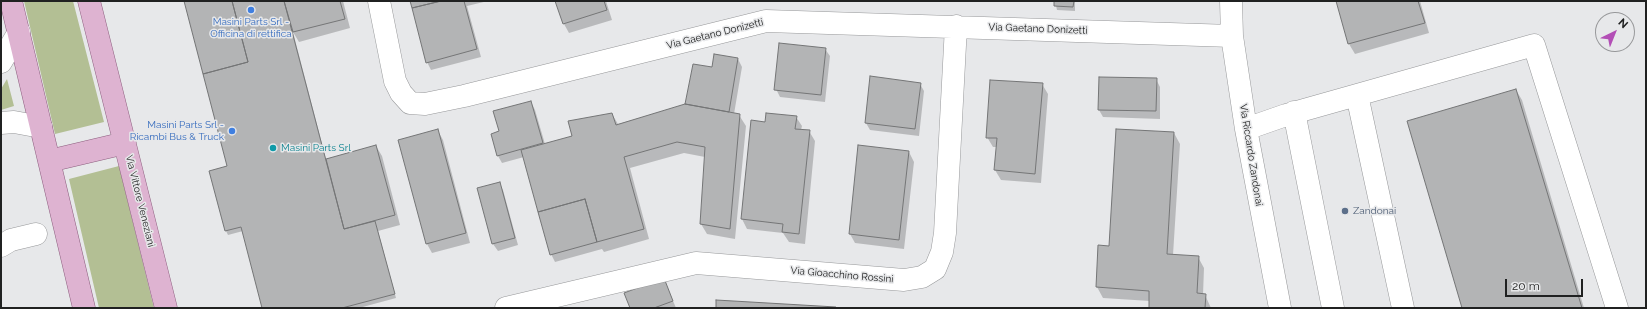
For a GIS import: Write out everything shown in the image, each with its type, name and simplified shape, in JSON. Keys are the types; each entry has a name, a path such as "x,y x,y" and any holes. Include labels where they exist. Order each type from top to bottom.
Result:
{"main road":[{"path":"11,1 84,308"},
{"name":"Via Vittore Veneziani","path":"90,1 166,308"},
{"path":"49,161 125,143"}],"street":[{"name":"Via Gaetano Donizetti","path":"379,1 395,81 401,93 410,103 425,104 464,96 766,21 1232,36"},
{"name":"Via Riccardo Zandonai","path":"1230,1 1232,36 1246,129 1280,308"},
{"name":"Via Gioacchino Rossini","path":"506,308 696,263 904,280 922,277 935,269 942,252 944,233 956,26"},
{"path":"1,62 18,32"},
{"path":"1246,129 1294,112 1534,45 1617,308"},
{"path":"1357,95 1403,308"},
{"path":"1294,112 1334,308"},
{"path":"1,123 14,122 41,127"},
{"path":"1,246 11,240 36,234"}],"green space":[{"path":"24,1 73,1 104,122 55,134"},
{"path":"7,79 14,106 1,110 1,89"},
{"path":"119,166 154,308 99,308 69,179"}],"building":[{"path":"184,1 232,1 248,62 203,74"},
{"name":"Masini Parts Srl","path":"232,1 284,1 344,229 375,221 395,294 342,308 262,308 241,227 225,231 209,171 227,166 203,74 248,62"},
{"path":"284,1 340,1 345,19 293,32"},
{"path":"410,1 441,1 412,8"},
{"path":"441,1 464,1 477,49 426,63 412,8"},
{"path":"555,1 604,1 607,10 563,24"},
{"path":"1054,1 1074,1 1073,7 1054,6"},
{"path":"1336,1 1418,1 1425,23 1348,44"},
{"path":"779,43 826,48 821,95 774,90"},
{"path":"714,54 738,58 729,112 685,104 693,64 712,67"},
{"path":"870,76 921,83 915,129 865,123"},
{"path":"1099,77 1157,78 1156,111 1098,110"},
{"path":"990,80 1043,83 1035,174 994,170 997,138 986,138"},
{"path":"1516,89 1582,308 1462,308 1407,121"},
{"path":"531,101 543,143 497,156 491,134 499,131 493,111"},
{"path":"685,104 740,114 730,229 700,224 705,147 677,142 624,157 644,229 597,242 585,199 538,212 521,150 572,136 568,121 612,113 616,125"},
{"path":"766,113 797,116 795,129 810,130 799,234 782,232 783,224 741,219 751,120 765,122"},
{"path":"438,129 466,233 426,244 398,140"},
{"path":"1116,129 1174,132 1167,254 1199,256 1197,293 1206,294 1205,308 1149,308 1149,291 1096,287 1098,245 1109,246"},
{"path":"376,145 395,215 344,229 326,159"},
{"path":"858,145 909,151 899,240 849,234"},
{"path":"500,182 515,238 492,244 477,188"},
{"path":"585,199 597,242 550,255 538,212"},
{"path":"664,278 673,301 654,308 630,308 624,293"},
{"path":"716,300 836,307 836,308 716,308"}],"place":[{"name":"Masini Parts Srl - Officina di rettifica","path":"251,10"},
{"name":"Masini Parts Srl - Ricambi Bus & Truck","path":"232,131"},
{"name":"Masini Parts Srl","path":"273,148"},
{"name":"Zandonai","path":"1345,211"}]}
